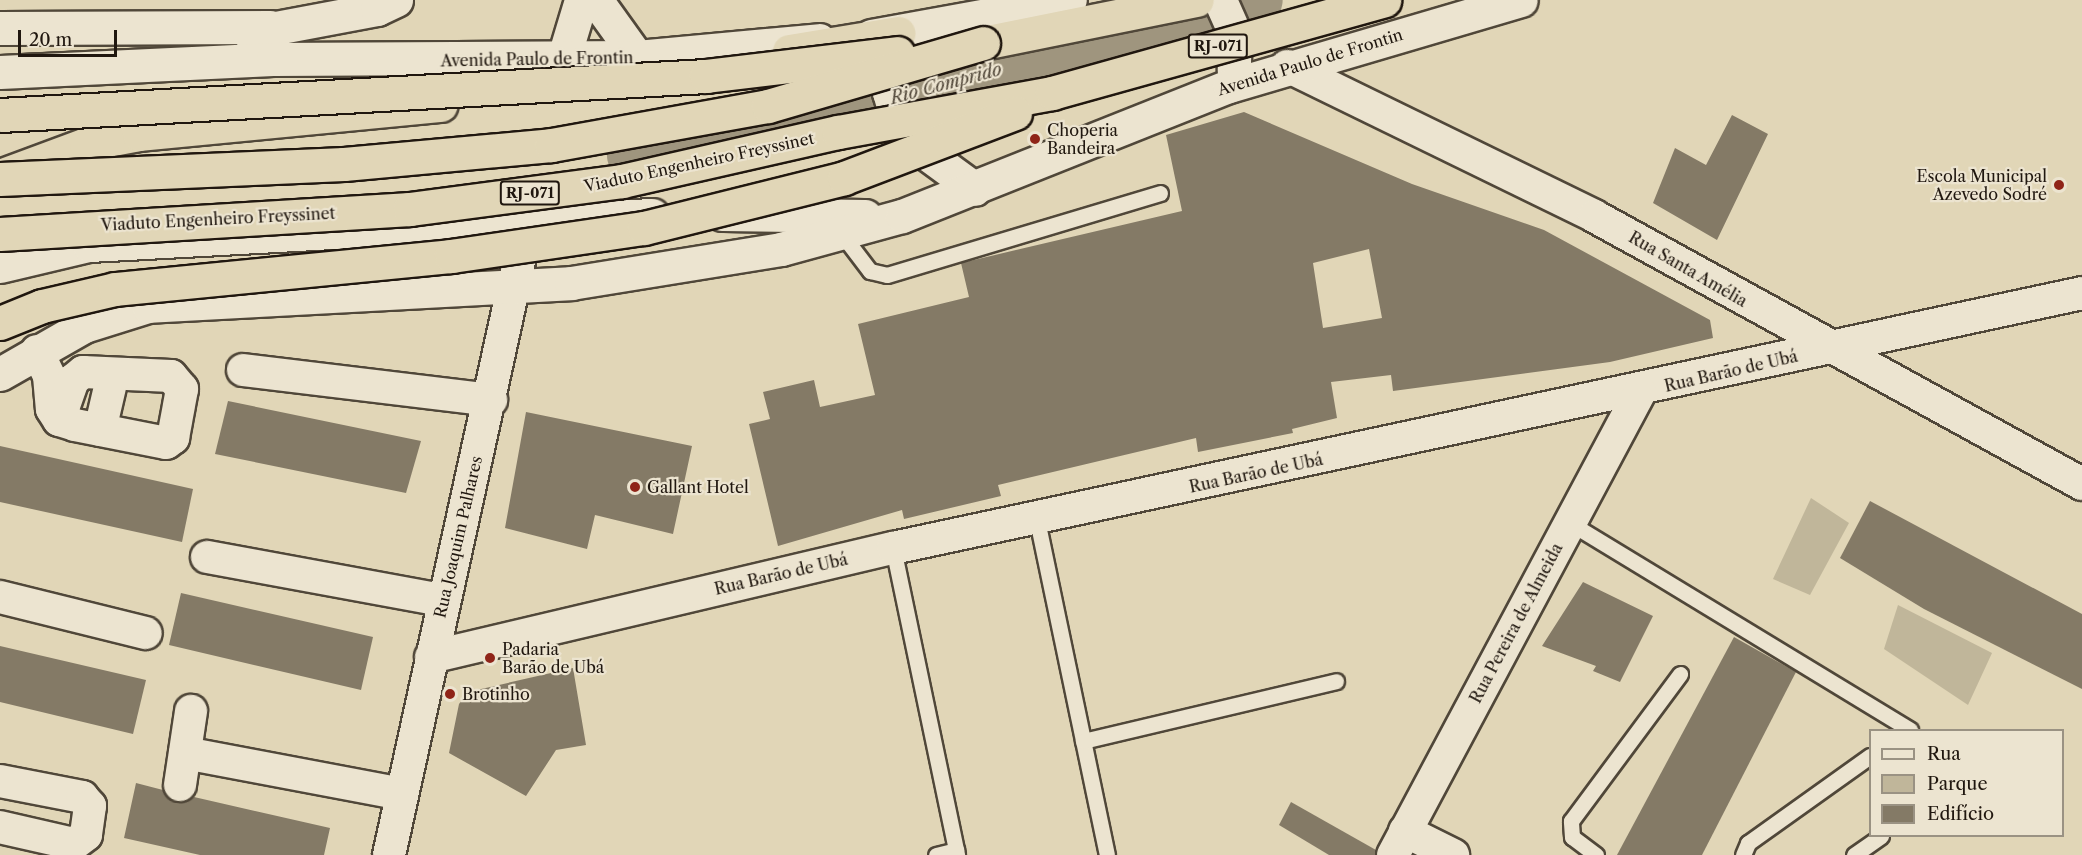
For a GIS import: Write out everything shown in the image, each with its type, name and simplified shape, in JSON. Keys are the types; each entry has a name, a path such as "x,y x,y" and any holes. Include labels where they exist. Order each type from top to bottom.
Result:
{"highway":[{"name":"Viaduto Engenheiro Freyssinet","path":"0,234 410,209 622,181 838,132 1052,93 1384,0"},
{"path":"0,115 706,76 983,43 1221,1"},
{"path":"0,177 86,144 140,134 566,92 899,33"},
{"path":"0,177 344,164 551,145 768,106 983,43"},
{"path":"0,322 42,306 115,290 451,256 644,228 844,178 999,122 1052,93"}],"main road":[{"path":"136,66 270,27 377,9 396,0"},
{"path":"563,60 580,0"},
{"path":"596,0 637,57"},
{"name":"Avenida Paulo de Frontin","path":"0,72 273,59 563,60 637,57 899,33 1070,0"},
{"name":"Avenida Paulo de Frontin","path":"0,374 84,326 148,306 222,298 517,287 781,249 902,216 975,189 1229,86 1287,66 1521,0"},
{"path":"1221,1 1245,35 1287,66"},
{"path":"134,27 213,42 273,59"},
{"path":"0,28 270,27"},
{"path":"899,33 889,78 891,106 910,139 975,189"},
{"path":"1229,86 1245,35"},
{"name":"Avenida Paulo de Frontin","path":"0,266 89,245 528,220 683,213 902,216"}],"street":[{"name":"Rua Santa Amélia","path":"1287,66 1594,216 1828,349 2082,484"},
{"name":"Rua Joaquim Palhares","path":"390,855 442,600 517,287 528,220"},
{"name":"Rua Barão de Ubá","path":"431,657 893,548 1037,520 1640,392 2082,293"},
{"path":"1758,309 1767,334 1761,364"},
{"path":"37,351 59,420"},
{"path":"243,370 491,400"},
{"path":"83,372 171,375 180,381 173,438 166,443 59,420 73,380 83,372"},
{"path":"100,430 113,374"},
{"name":"Rua Pereira de Almeida","path":"1399,843 1640,392"},
{"path":"207,557 442,600"},
{"path":"0,597 146,633"},
{"path":"180,785 191,711"},
{"path":"185,753 402,794"},
{"path":"0,781 82,796 90,806 86,836 74,844 0,827"},
{"path":"1399,843 1453,855"}],"lane":[{"path":"840,233 870,271 887,275 1160,193"},
{"path":"1037,520 1107,855"},
{"path":"1570,523 1905,729"},
{"path":"893,548 957,852 936,855"},
{"path":"1596,855 1572,837 1571,820 1680,674"},
{"path":"1083,741 1336,681"},
{"path":"1743,855 1748,843 1869,757"},
{"path":"1854,855 1880,837"}],"green space":[{"path":"1811,498 1849,523 1810,595 1773,579"},
{"path":"1898,605 1992,653 1968,705 1884,649"}],"building":[{"path":"1244,112 1412,184 1544,230 1710,320 1713,338 1610,362 1393,391 1391,375 1331,382 1337,418 1292,429 1293,433 1198,452 1196,438 998,485 1001,496 904,519 902,510 778,546 749,424 770,419 763,392 814,380 820,407 875,395 858,324 969,297 961,263 1182,211 1166,135","holes":["1369,249 1382,318 1323,328 1313,263"]},
{"path":"1732,115 1768,134 1717,240 1653,203 1675,148 1706,165"},
{"path":"228,401 421,441 406,493 215,454"},
{"path":"526,412 692,446 673,534 595,515 587,549 505,528"},
{"path":"0,446 193,489 182,542 0,502"},
{"path":"1870,501 2082,614 2082,689 1924,609 1840,558"},
{"path":"1583,582 1653,616 1620,682 1593,671 1596,666 1542,646"},
{"path":"181,593 373,637 361,690 169,645"},
{"path":"1734,637 1796,672 1702,855 1617,855"},
{"path":"0,646 146,680 133,734 0,702"},
{"path":"573,668 586,745 556,750 526,796 449,753 459,704 468,692"},
{"path":"136,783 163,790 177,803 194,797 330,828 324,855 200,855 124,838"},
{"path":"1291,802 1376,850 1375,855 1329,855 1279,825"}],"waterway":[{"name":"Rio Comprido","path":"637,155 807,122 1253,0"}],"place":[{"name":"Choperia Bandeira","path":"1035,139"},
{"name":"Escola Municipal Azevedo Sodré","path":"2059,185"},
{"name":"Gallant Hotel","path":"635,487"},
{"name":"Padaria Barão de Ubá","path":"490,658"},
{"name":"Brotinho","path":"450,694"}]}
